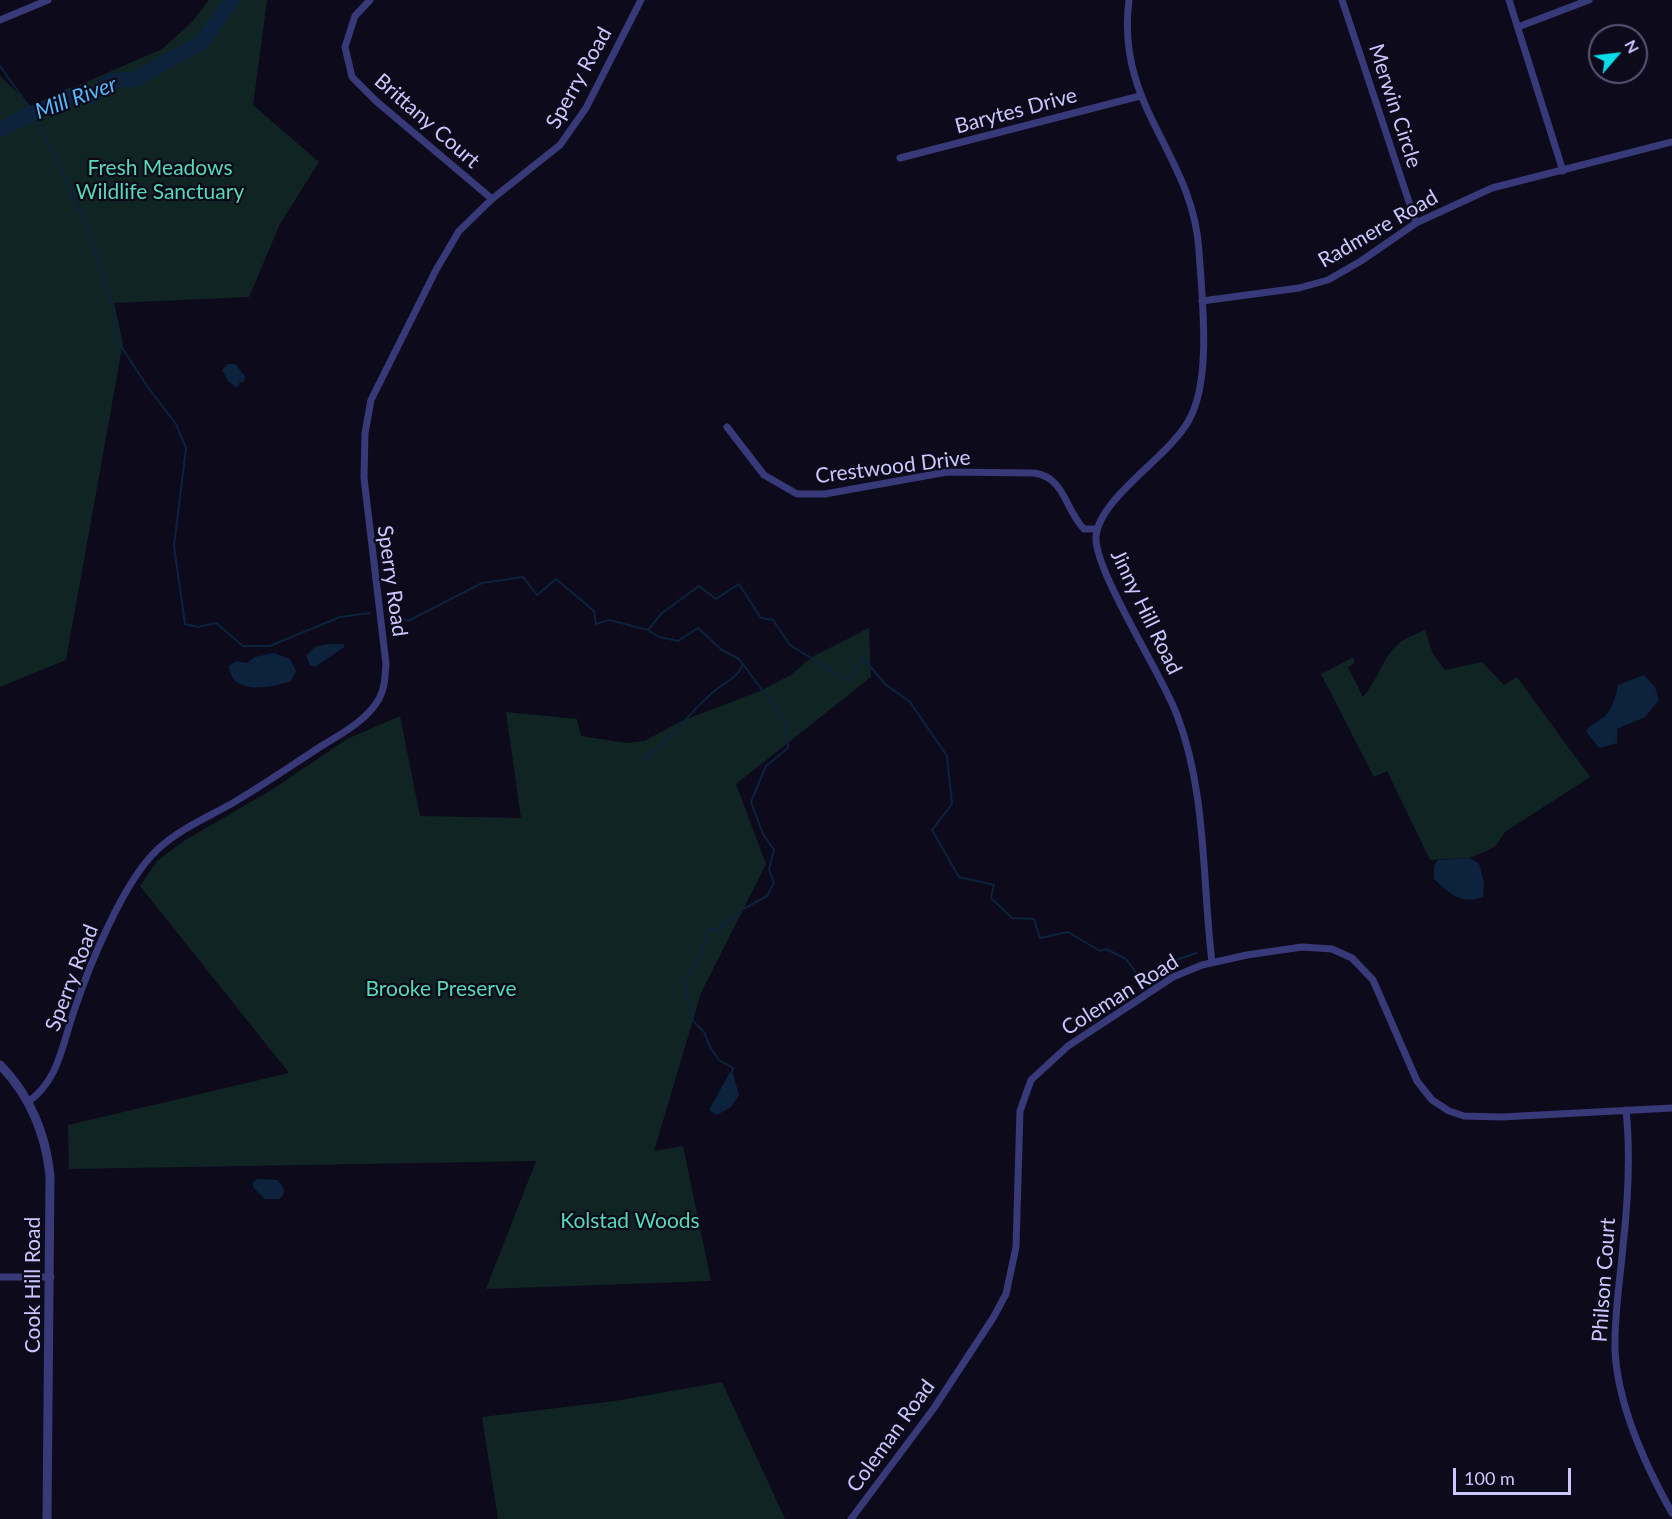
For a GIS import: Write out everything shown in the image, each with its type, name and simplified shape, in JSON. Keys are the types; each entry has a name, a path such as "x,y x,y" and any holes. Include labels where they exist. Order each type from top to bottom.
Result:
{"street":[{"path":"0,20 48,0"},
{"name":"Brittany Court","path":"370,0 355,16 345,47 352,77 376,101 492,199"},
{"name":"Sperry Road","path":"28,1102 43,1090 54,1073 74,1011 99,947 138,873 148,860 172,838 259,787 357,723 378,701 385,683 386,664 366,516 364,455 367,414 379,381 442,257 465,223 492,199 552,154 572,130 640,0"},
{"name":"Jinny Hill Road","path":"1129,0 1129,53 1140,96 1188,191 1197,228 1202,301 1202,380 1192,414 1178,437 1111,505 1097,529 1096,546 1100,561 1168,694 1184,736 1197,808 1212,962"},
{"name":"Merwin Circle","path":"1342,0 1416,223"},
{"path":"1509,0 1563,171"},
{"path":"1518,27 1589,0"},
{"name":"Barytes Drive","path":"900,158 1140,96"},
{"name":"Radmere Road","path":"1202,301 1299,288 1328,280 1361,261 1416,223 1492,188 1672,142"},
{"name":"Crestwood Drive","path":"728,427 764,476 797,494 825,494 947,472 1047,474 1058,484 1078,523 1084,529 1097,529"},
{"name":"Coleman Road","path":"851,1519 934,1408 993,1318 1006,1294 1016,1247 1020,1111 1031,1080 1058,1054 1173,977 1212,962 1302,947 1332,949 1352,958 1373,980 1417,1081 1432,1100 1449,1111 1464,1116 1502,1117 1672,1107"},
{"name":"Cook Hill Road","path":"0,1065 28,1102 42,1133 49,1163 51,1277 47,1519"},
{"name":"Philson Court","path":"1626,1110 1629,1162 1616,1311 1615,1353 1627,1411 1646,1467 1672,1513"},
{"path":"0,1277 51,1277"}],"green space":[{"name":"Fresh Meadows Wildlife Sanctuary","path":"209,0 267,0 253,105 319,162 280,224 249,297 114,303 123,343 66,660 0,687 0,76 31,106 162,49 191,23"},
{"name":"Brooke Preserve","path":"869,628 871,677 736,784 766,864 701,993 654,1151 683,1146 711,1281 486,1289 536,1161 69,1169 68,1125 289,1073 140,886 157,861 182,842 273,789 347,739 400,716 420,816 521,818 506,712 577,719 581,736 626,743 644,741 682,721 760,691 791,675 812,657"},
{"path":"1425,630 1433,654 1445,670 1482,662 1504,685 1517,677 1590,777 1505,832 1495,847 1470,858 1430,860 1387,771 1374,777 1321,674 1354,657 1354,664 1348,667 1363,697 1392,650 1404,640"},
{"path":"722,1382 785,1519 498,1519 482,1417 615,1401"}],"water":[{"path":"228,364 235,364 245,376 244,382 240,382 237,388 228,381 222,370"},
{"path":"344,644 344,647 315,667 310,665 306,656 315,647"},
{"path":"274,653 290,659 296,671 291,681 273,686 253,687 244,686 231,676 229,666 236,661 247,663 255,657"},
{"path":"1644,675 1655,687 1659,700 1645,717 1617,729 1617,743 1599,748 1586,731 1608,713 1618,685"},
{"path":"1470,858 1479,864 1484,882 1483,897 1468,900 1456,897 1434,879 1434,866 1438,860"},
{"path":"730,1072 733,1073 739,1095 731,1107 717,1115 709,1110"},
{"path":"257,1179 278,1180 284,1189 283,1195 279,1199 265,1199 253,1187 253,1182"}],"waterway":[{"name":"Mill River","path":"0,129 71,95 91,97 109,81 135,79 202,42 232,0"},
{"path":"0,66 32,111 69,185 92,240 117,323 115,337 147,386 176,424 186,448 174,546 185,624 198,627 216,623 243,646 270,646 340,617 370,613"},
{"path":"388,611 408,621 482,583 523,577 537,595 556,579 594,611 596,624 609,620 648,630 662,613 699,586 716,599 739,584 761,618 773,620 790,645 848,681 864,659 885,684 910,702 947,756 952,804 932,830 959,877 994,885 991,898 1012,918 1034,919 1040,938 1068,932 1100,951 1106,949 1126,959 1140,978 1196,953"},
{"path":"648,630 659,637 678,641 698,628 722,650 739,659 786,722 788,748 766,766 751,802 763,834 774,850 769,869 774,883 767,896 745,908 718,930 708,929 701,955 684,980 693,1021 704,1032 711,1049 719,1060 733,1068 732,1072"},
{"path":"644,759 664,743 707,697 736,675 743,664"}],"park label":[{"name":"Kolstad Woods","path":"630,1221"}]}
